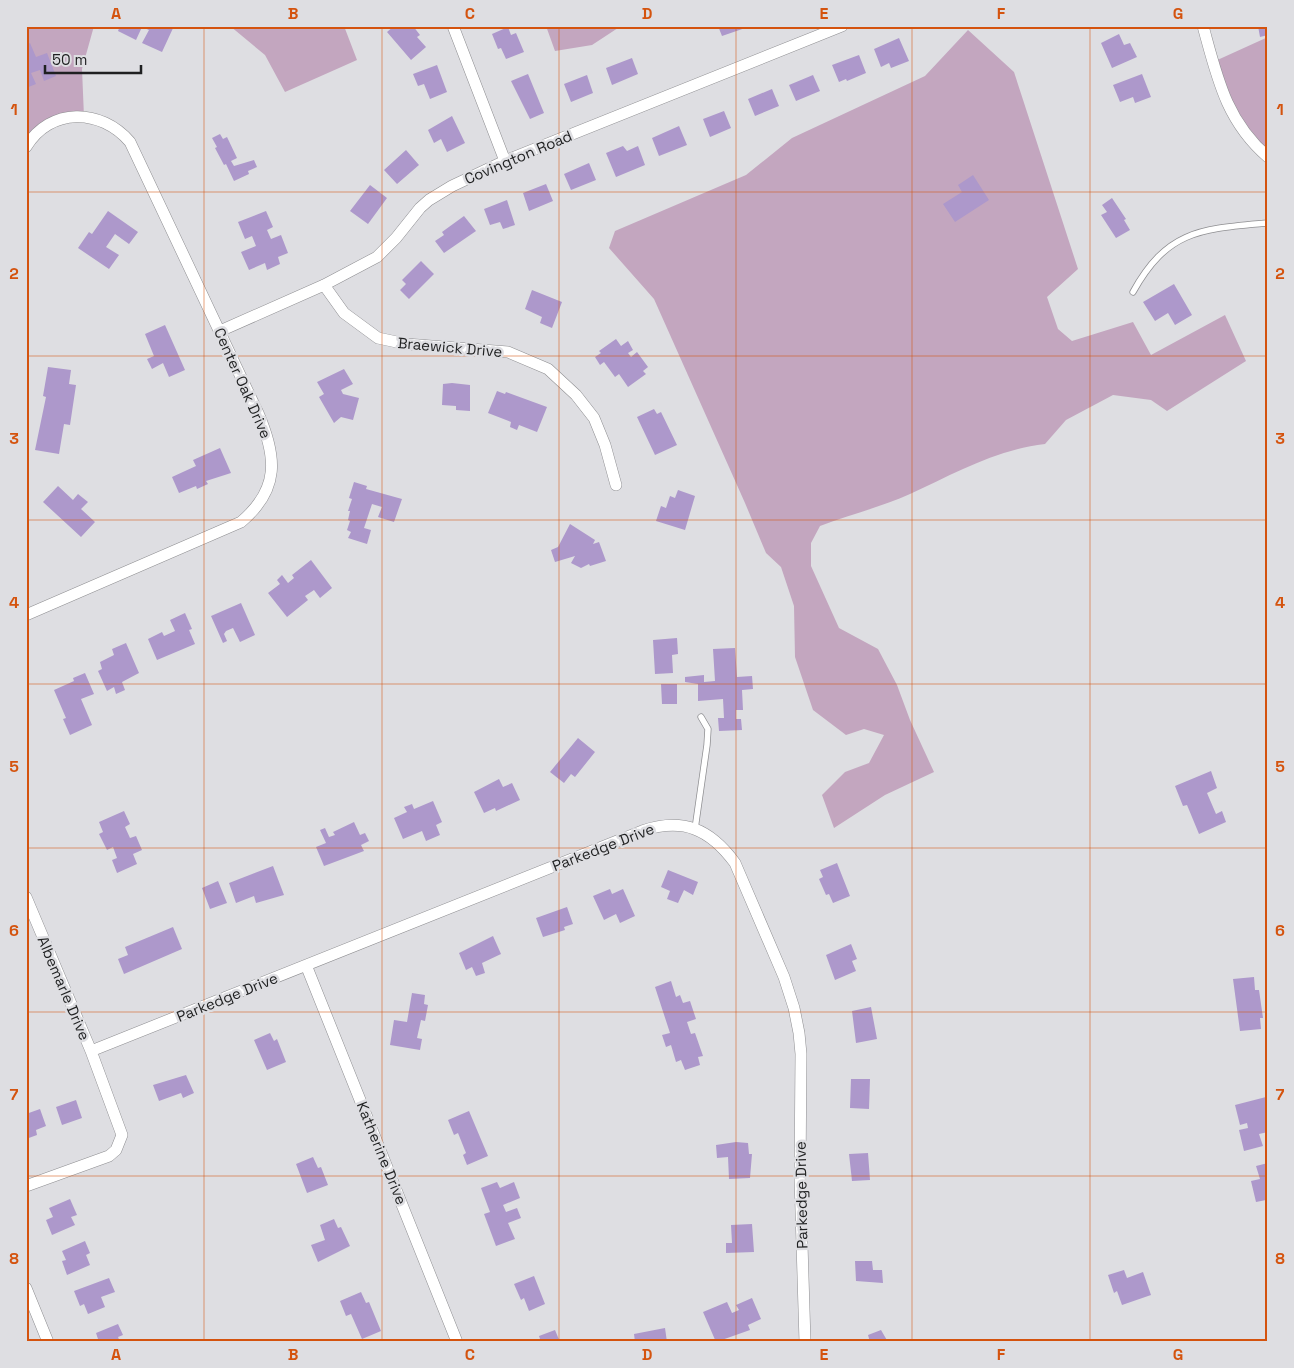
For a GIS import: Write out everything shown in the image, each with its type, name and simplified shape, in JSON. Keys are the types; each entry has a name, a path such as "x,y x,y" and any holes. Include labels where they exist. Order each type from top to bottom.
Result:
{"street":[{"path":"454,26 506,161"},
{"name":"Covington Road","path":"220,331 324,285 377,257 396,238 420,208 440,192 506,161 842,26"},
{"path":"1203,26 1230,110 1247,137 1268,156"},
{"name":"Center Oak Drive","path":"26,147 40,131 72,117 94,118 114,126 122,133 138,156 266,430 270,448 271,478 261,502 241,522 26,616"},
{"name":"Braewick Drive","path":"324,285 344,313 378,338 406,344 508,352 548,368 576,395 594,418 605,445 616,485"},
{"name":"Parkedge Drive","path":"91,1051 642,830 673,824 695,829 724,848 735,863 784,977 794,1008 802,1054 800,1178 805,1342"},
{"name":"Albemarle Drive","path":"26,897 91,1051 122,1135 120,1144 109,1156 26,1186"},
{"name":"Katherine Drive","path":"306,965 457,1342"},
{"path":"26,1288 48,1342"}],"lane":[{"path":"1133,292 1144,271 1170,244 1184,236 1268,223"},
{"path":"695,829 708,729 701,717"}],"shaded area":[{"path":"26,26 94,26 82,69 84,117 60,120 26,146"},
{"path":"230,26 344,26 357,60 285,92 265,55"},
{"path":"546,26 621,26 592,45 555,51"},
{"path":"968,30 1014,72 1078,269 1047,297 1058,329 1072,341 1133,322 1151,355 1225,315 1246,361 1167,411 1151,400 1113,395 1066,420 1045,444 992,457 899,499 820,526 811,543 811,566 839,628 878,649 897,685 910,720 934,772 885,795 834,828 822,795 845,772 869,763 884,735 864,729 846,735 813,710 795,657 794,606 781,567 766,553 654,299 609,248 615,231 746,175 792,138 925,76"},
{"path":"1268,37 1268,157 1247,137 1213,62"}],"building":[{"path":"120,26 174,26 162,52 142,43 149,30 142,27 136,40 118,31"},
{"path":"394,26 413,26 420,35 417,37 426,47 411,60 387,32"},
{"path":"718,26 751,26 722,36"},
{"path":"1258,26 1268,26 1268,35 1260,37"},
{"path":"508,27 511,35 516,33 524,52 506,59 501,48 498,49 492,34"},
{"path":"1119,34 1124,45 1130,43 1137,57 1112,68 1101,43"},
{"path":"899,38 909,61 891,68 889,63 881,67 874,49"},
{"path":"30,43 36,57 47,53 56,76 44,81 40,70 31,73 36,84 26,88 26,45"},
{"path":"859,55 866,73 847,81 846,79 839,82 832,65"},
{"path":"632,58 638,74 612,85 606,68"},
{"path":"437,65 447,92 430,99 424,84 418,86 413,74"},
{"path":"528,74 544,113 530,119 511,81"},
{"path":"1142,74 1151,97 1135,103 1133,97 1120,102 1113,85"},
{"path":"587,75 593,93 571,102 564,84"},
{"path":"813,75 820,91 796,101 789,85"},
{"path":"772,89 779,106 755,116 748,99"},
{"path":"724,111 731,128 710,137 703,119"},
{"path":"452,116 465,143 447,152 441,139 434,143 428,130"},
{"path":"679,126 687,145 659,156 652,138"},
{"path":"220,134 223,139 227,137 237,158 231,161 234,166 254,160 257,167 248,171 249,174 234,181 226,164 224,165 215,148 217,147 212,138"},
{"path":"623,146 627,151 638,146 645,165 616,177 606,153"},
{"path":"406,150 419,165 397,184 384,170"},
{"path":"589,163 596,180 571,190 564,174"},
{"path":"973,175 989,200 955,222 943,204 962,192 958,185"},
{"path":"546,184 553,201 529,211 523,193"},
{"path":"370,185 387,198 368,224 350,211"},
{"path":"1112,198 1126,219 1124,220 1130,230 1116,238 1101,215 1107,212 1102,205"},
{"path":"507,200 515,225 503,229 500,222 490,225 484,209"},
{"path":"108,211 138,232 129,244 115,234 106,247 119,255 109,269 78,248 89,232 92,234"},
{"path":"266,211 273,227 267,230 271,239 281,235 288,253 278,257 280,264 267,270 265,263 249,270 241,252 256,246 252,236 245,239 238,222"},
{"path":"464,216 476,231 444,253 435,241 444,235 442,232"},
{"path":"421,261 434,274 409,299 400,290 406,284 402,280"},
{"path":"1174,284 1192,315 1175,325 1168,313 1155,321 1143,302"},
{"path":"532,290 562,302 552,328 540,323 542,317 525,309"},
{"path":"165,325 185,370 169,377 163,363 152,369 147,359 154,356 145,334"},
{"path":"616,339 621,346 628,341 633,350 628,353 631,357 637,352 648,367 643,371 646,374 628,387 619,374 615,377 604,362 600,365 595,357 601,353 599,351"},
{"path":"48,367 71,370 69,384 76,385 70,425 64,424 59,454 35,450 46,397 43,396"},
{"path":"344,369 353,384 341,390 343,394 359,398 353,420 341,417 334,423 319,397 324,394 317,382"},
{"path":"443,384 470,385 470,411 456,410 456,406 442,405"},
{"path":"497,391 505,394 506,392 547,407 537,432 519,425 517,430 510,427 511,422 488,413"},
{"path":"654,409 657,414 661,412 677,445 655,455 637,417"},
{"path":"220,448 231,473 206,481 208,484 197,489 196,486 179,493 172,477 196,466 193,460"},
{"path":"354,482 367,486 366,489 402,499 394,522 378,517 382,507 372,504 364,528 371,530 367,544 348,538 351,532 347,530 350,521 348,520 350,511 348,511 352,499 349,498"},
{"path":"58,486 73,500 78,494 88,502 81,509 95,522 81,537 43,502"},
{"path":"678,490 695,496 685,530 656,521 661,506 666,508 670,496 675,498"},
{"path":"570,524 595,540 593,544 599,542 606,561 590,566 589,564 581,568 571,563 575,556 555,562 551,550 558,547"},
{"path":"311,560 332,588 320,598 314,590 305,596 308,600 287,617 268,593 280,584 277,580 282,575 288,583 294,578 292,575"},
{"path":"241,603 255,635 240,642 233,628 224,634 227,641 223,643 211,616"},
{"path":"185,613 192,629 189,630 195,644 157,660 148,639 162,632 164,636 175,631 170,620"},
{"path":"677,638 678,654 672,655 673,673 655,674 653,640"},
{"path":"126,643 139,673 122,682 125,690 116,694 114,687 107,691 98,671 102,669 100,662 114,655 112,649"},
{"path":"735,648 737,677 752,676 753,689 742,690 743,710 736,710 736,719 741,719 742,730 719,731 718,718 724,718 723,699 698,701 698,684 685,682 685,677 704,675 704,682 715,681 713,649"},
{"path":"85,673 94,694 81,699 92,725 70,735 63,719 66,718 54,690 74,681 73,678"},
{"path":"661,684 677,684 677,704 662,704"},
{"path":"578,738 595,752 575,777 571,774 564,783 550,772"},
{"path":"1211,771 1217,788 1207,793 1216,814 1222,811 1226,822 1199,834 1187,805 1183,806 1175,786"},
{"path":"499,779 503,787 512,783 520,800 496,811 495,808 484,813 474,792"},
{"path":"433,801 442,822 436,825 440,835 426,841 422,831 403,839 394,818 407,812 404,807 412,804 414,809"},
{"path":"124,811 130,824 125,827 130,838 136,836 142,850 133,854 137,864 117,873 112,860 117,858 113,847 107,850 99,834 103,832 99,822"},
{"path":"354,822 360,835 365,833 369,841 361,845 364,851 324,866 316,847 326,843 320,830 325,828 329,837 335,835 333,832"},
{"path":"837,863 850,896 833,903 829,894 826,895 819,879 823,877 820,870"},
{"path":"273,866 284,895 256,903 254,896 236,903 229,883"},
{"path":"668,870 698,882 693,895 684,890 678,903 667,899 670,891 661,887"},
{"path":"218,881 227,903 210,909 202,888"},
{"path":"610,889 612,894 623,889 635,916 620,923 616,914 604,920 593,896"},
{"path":"567,907 573,924 564,927 565,930 543,937 536,918"},
{"path":"173,927 182,949 124,974 118,959 128,955 125,947"},
{"path":"493,936 501,954 482,963 485,973 476,976 472,967 466,970 459,953"},
{"path":"851,944 857,959 852,961 856,971 835,980 826,955"},
{"path":"1254,977 1255,990 1259,990 1263,1018 1260,1018 1261,1029 1240,1031 1233,979"},
{"path":"671,981 676,997 680,995 683,1003 690,1001 696,1019 687,1022 691,1034 695,1033 703,1056 698,1057 700,1065 685,1070 681,1060 676,1062 671,1045 666,1047 662,1035 670,1033 655,987"},
{"path":"412,993 425,995 424,1004 428,1005 425,1021 421,1020 417,1038 422,1039 420,1050 390,1045 394,1020 407,1022"},
{"path":"871,1007 877,1039 856,1043 852,1011"},
{"path":"270,1033 274,1041 277,1039 286,1062 267,1070 254,1040"},
{"path":"186,1075 194,1093 183,1098 181,1093 159,1101 153,1085"},
{"path":"851,1079 870,1079 869,1109 850,1108"},
{"path":"1266,1097 1268,1132 1259,1134 1263,1146 1244,1151 1239,1130 1248,1128 1247,1123 1240,1125 1235,1105"},
{"path":"76,1100 82,1118 62,1125 56,1107"},
{"path":"40,1109 46,1126 36,1130 37,1135 26,1139 26,1114"},
{"path":"469,1111 488,1156 467,1165 463,1155 466,1153 458,1133 454,1135 448,1120"},
{"path":"736,1142 748,1143 749,1154 752,1154 750,1178 729,1179 728,1157 717,1158 716,1145"},
{"path":"868,1153 870,1180 852,1181 849,1154"},
{"path":"313,1157 318,1168 321,1167 328,1185 307,1193 296,1164"},
{"path":"1268,1163 1267,1205 1266,1200 1256,1202 1251,1181 1260,1179 1256,1166"},
{"path":"497,1182 500,1188 514,1182 520,1198 503,1205 506,1212 517,1208 521,1218 508,1223 515,1239 496,1246 484,1214 490,1212 481,1188"},
{"path":"70,1199 77,1215 71,1217 75,1225 52,1235 46,1220 53,1217 49,1208"},
{"path":"334,1219 338,1228 341,1227 350,1246 318,1262 311,1245 325,1240 320,1225"},
{"path":"752,1224 754,1252 726,1253 726,1243 732,1243 731,1225"},
{"path":"85,1241 90,1253 86,1255 90,1265 67,1275 62,1261 66,1260 62,1251"},
{"path":"855,1261 872,1261 873,1270 882,1270 883,1283 856,1281"},
{"path":"1124,1270 1127,1278 1143,1272 1151,1295 1122,1305 1117,1291 1114,1293 1108,1275"},
{"path":"534,1276 545,1304 529,1311 524,1298 521,1300 514,1284"},
{"path":"109,1278 115,1292 101,1297 105,1307 88,1314 84,1304 80,1306 74,1291"},
{"path":"361,1292 366,1303 369,1302 381,1331 362,1339 351,1314 346,1316 340,1301"},
{"path":"752,1298 761,1319 748,1325 750,1330 716,1342 703,1312 727,1302 732,1313 739,1310 736,1305"},
{"path":"118,1324 123,1335 118,1337 120,1342 99,1342 96,1333"},
{"path":"665,1328 667,1342 635,1342 634,1334"},
{"path":"555,1330 560,1342 541,1342 539,1336"},
{"path":"881,1330 888,1342 870,1342 868,1335"}]}
